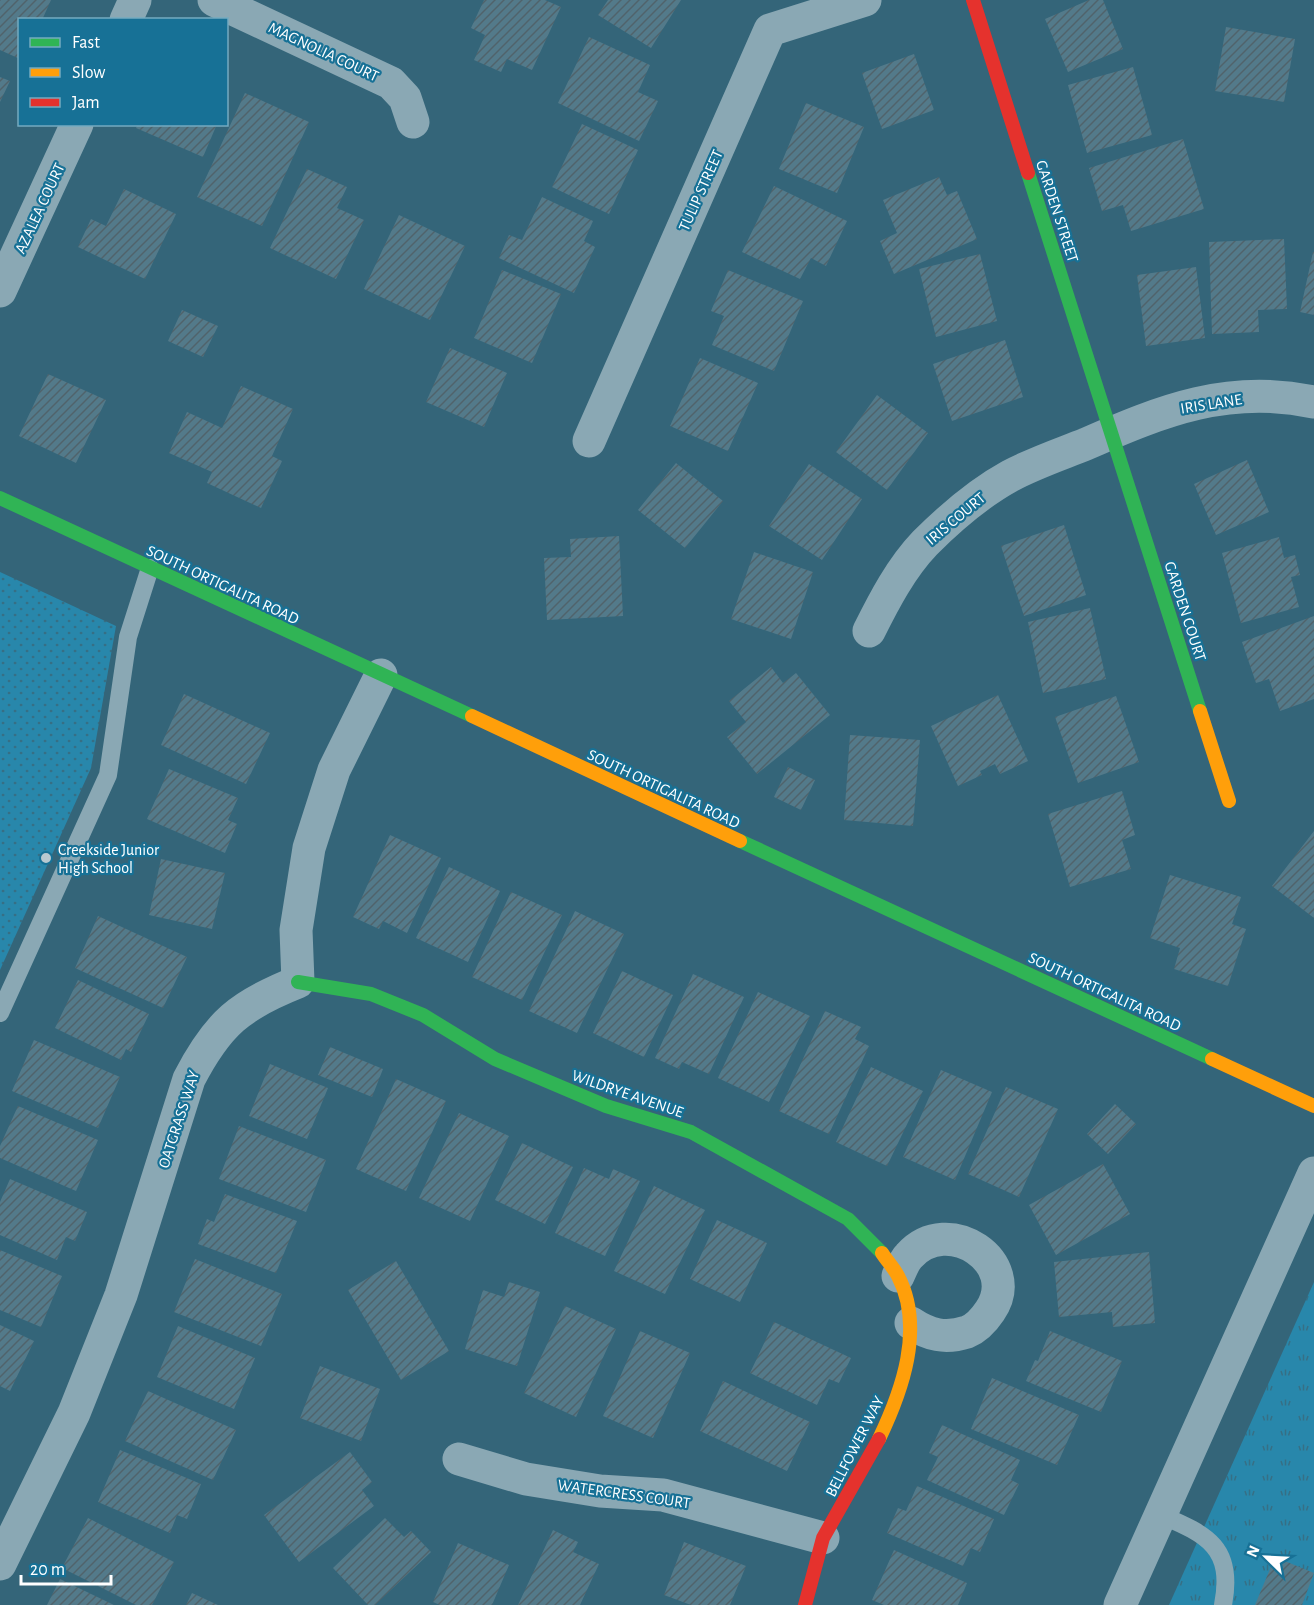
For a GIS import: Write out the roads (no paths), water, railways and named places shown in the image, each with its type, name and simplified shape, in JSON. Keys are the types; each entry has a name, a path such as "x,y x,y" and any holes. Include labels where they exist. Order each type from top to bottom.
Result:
{"street":[{"path":"127,18 135,0"},
{"name":"MAGNOLIA COURT","path":"214,0 392,82 405,98 413,122"},
{"name":"TULIP STREET","path":"589,441 771,30 865,0"},
{"name":"GARDEN STREET","path":"972,0 1112,432"},
{"name":"AZALEA COURT","path":"0,291 76,126"},
{"name":"IRIS LANE","path":"1112,432 1165,410 1224,398 1271,396 1314,402"},
{"name":"IRIS COURT","path":"869,632 885,599 924,544 972,501 1011,476 1112,432"},
{"name":"GARDEN COURT","path":"1112,432 1229,801"},
{"name":"SOUTH ORTIGALITA ROAD","path":"0,498 1314,1106"},
{"path":"298,982 296,930 309,848 334,770 381,675"},
{"name":"WILDRYE AVENUE","path":"298,982 371,994 423,1015 495,1059 515,1068 606,1106 692,1132 848,1219 876,1245 905,1299"},
{"name":"OATGRASS WAY","path":"0,1564 74,1413 120,1295 189,1079 205,1048 225,1023 260,997 298,982"},
{"path":"1120,1605 1314,1173"},
{"name":"BELLFOWER WAY","path":"805,1605 823,1538 867,1462 896,1404 907,1358 905,1299"},
{"name":"WATERCRESS COURT","path":"459,1459 526,1479 600,1491 663,1495 823,1538"}],"lane":[{"path":"0,1013 108,775 128,637 150,568"},
{"path":"1161,1515 1193,1528 1209,1539 1221,1557 1227,1581 1223,1605"}],"place":[{"name":"Creekside Junior High School","path":"46,858"}]}
